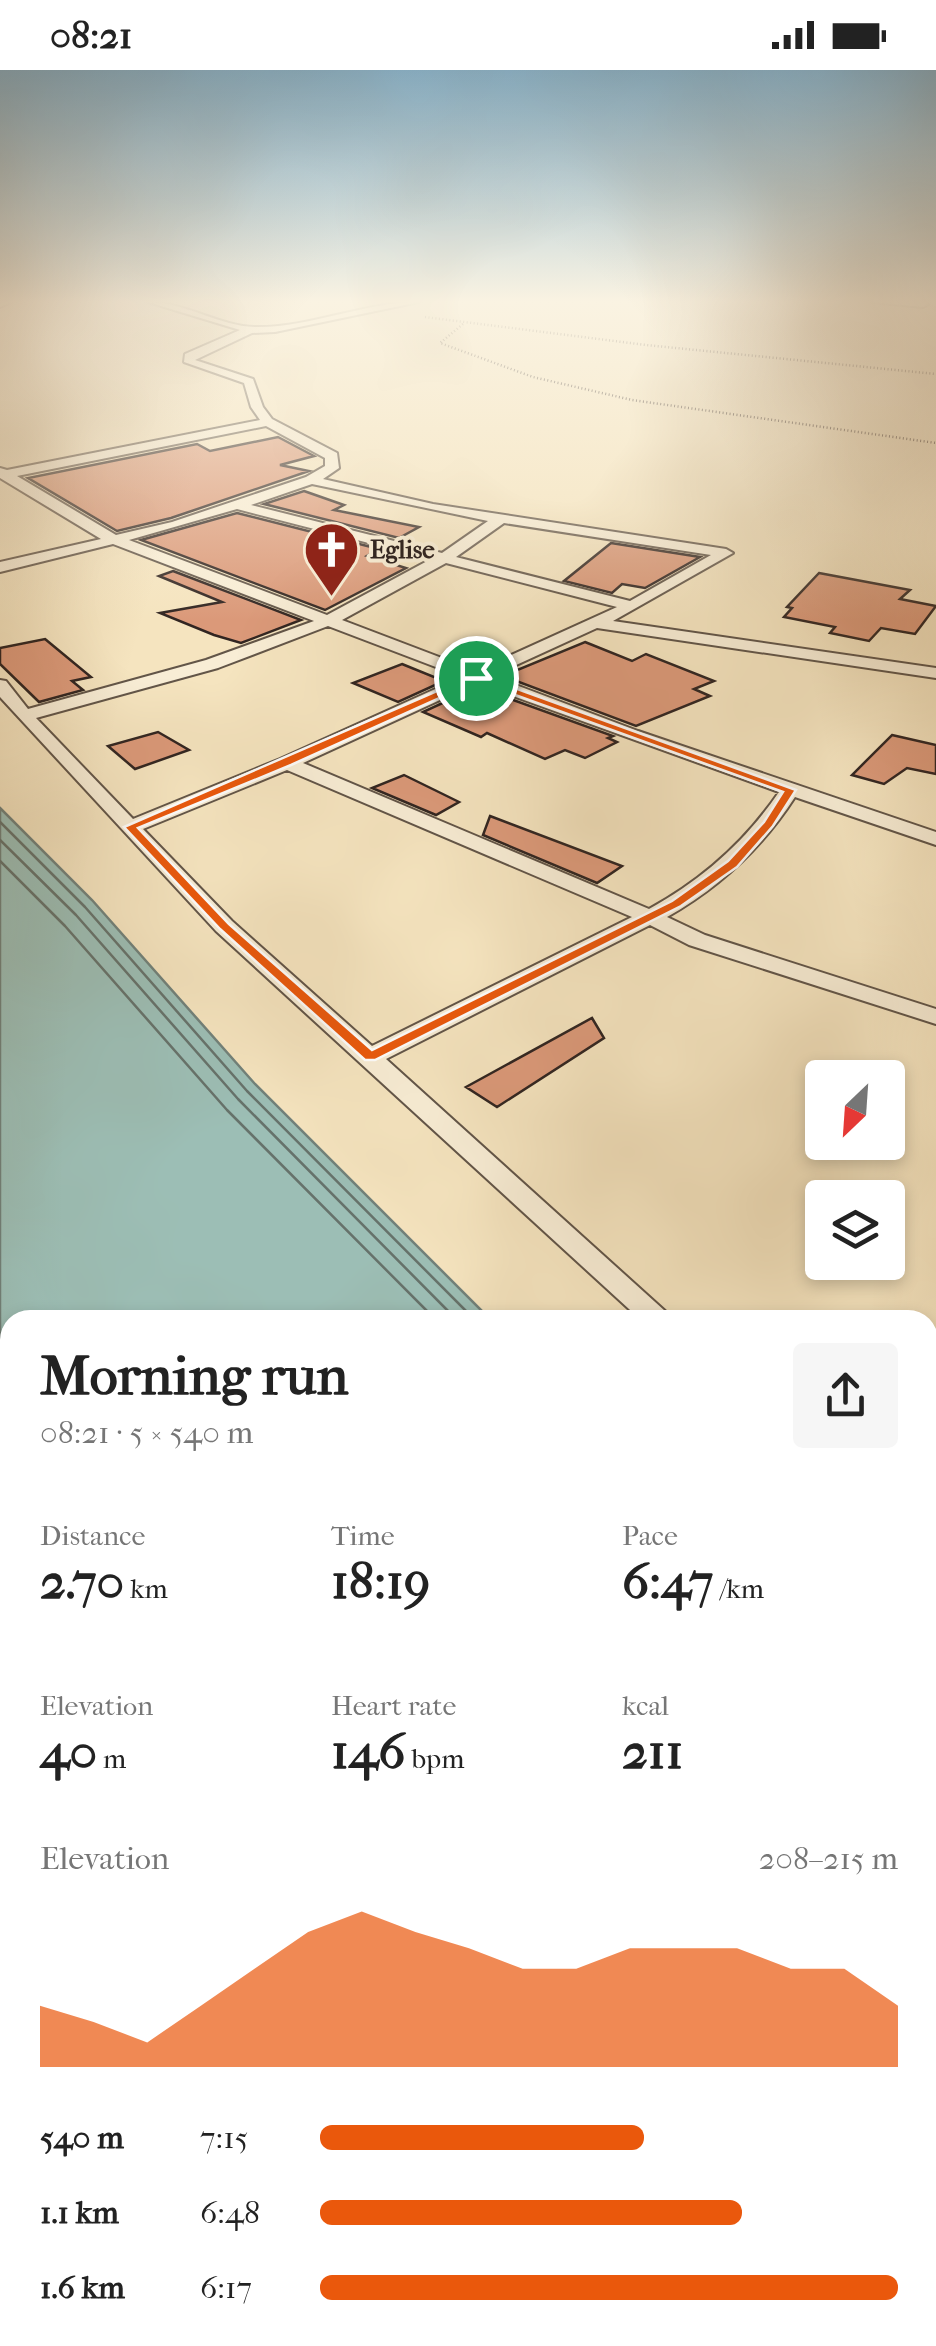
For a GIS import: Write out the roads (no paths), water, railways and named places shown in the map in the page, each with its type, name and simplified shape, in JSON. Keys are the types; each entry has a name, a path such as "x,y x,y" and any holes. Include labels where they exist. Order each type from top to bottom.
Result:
{"street":[{"path":"0,567 176,524 311,480 332,468 332,456 268,422 259,408"},
{"path":"2,473 268,422"},
{"path":"2,473 112,539 476,678 936,840"},
{"path":"130,827 287,763 596,623 726,553 500,519 311,480"},
{"path":"236,504 632,606"},
{"path":"24,716 268,645 326,622 446,559 500,519"},
{"path":"596,623 936,672"},
{"path":"0,685 24,716 224,926 649,1310"},
{"path":"287,763 714,946 936,1018"},
{"path":"370,1057 513,982 650,918 733,864 769,824 790,790"}],"water":[{"path":"0,808 92,900 255,1084 481,1310 0,1310"}],"place":[{"name":"Eglise","path":"331,598"}]}
